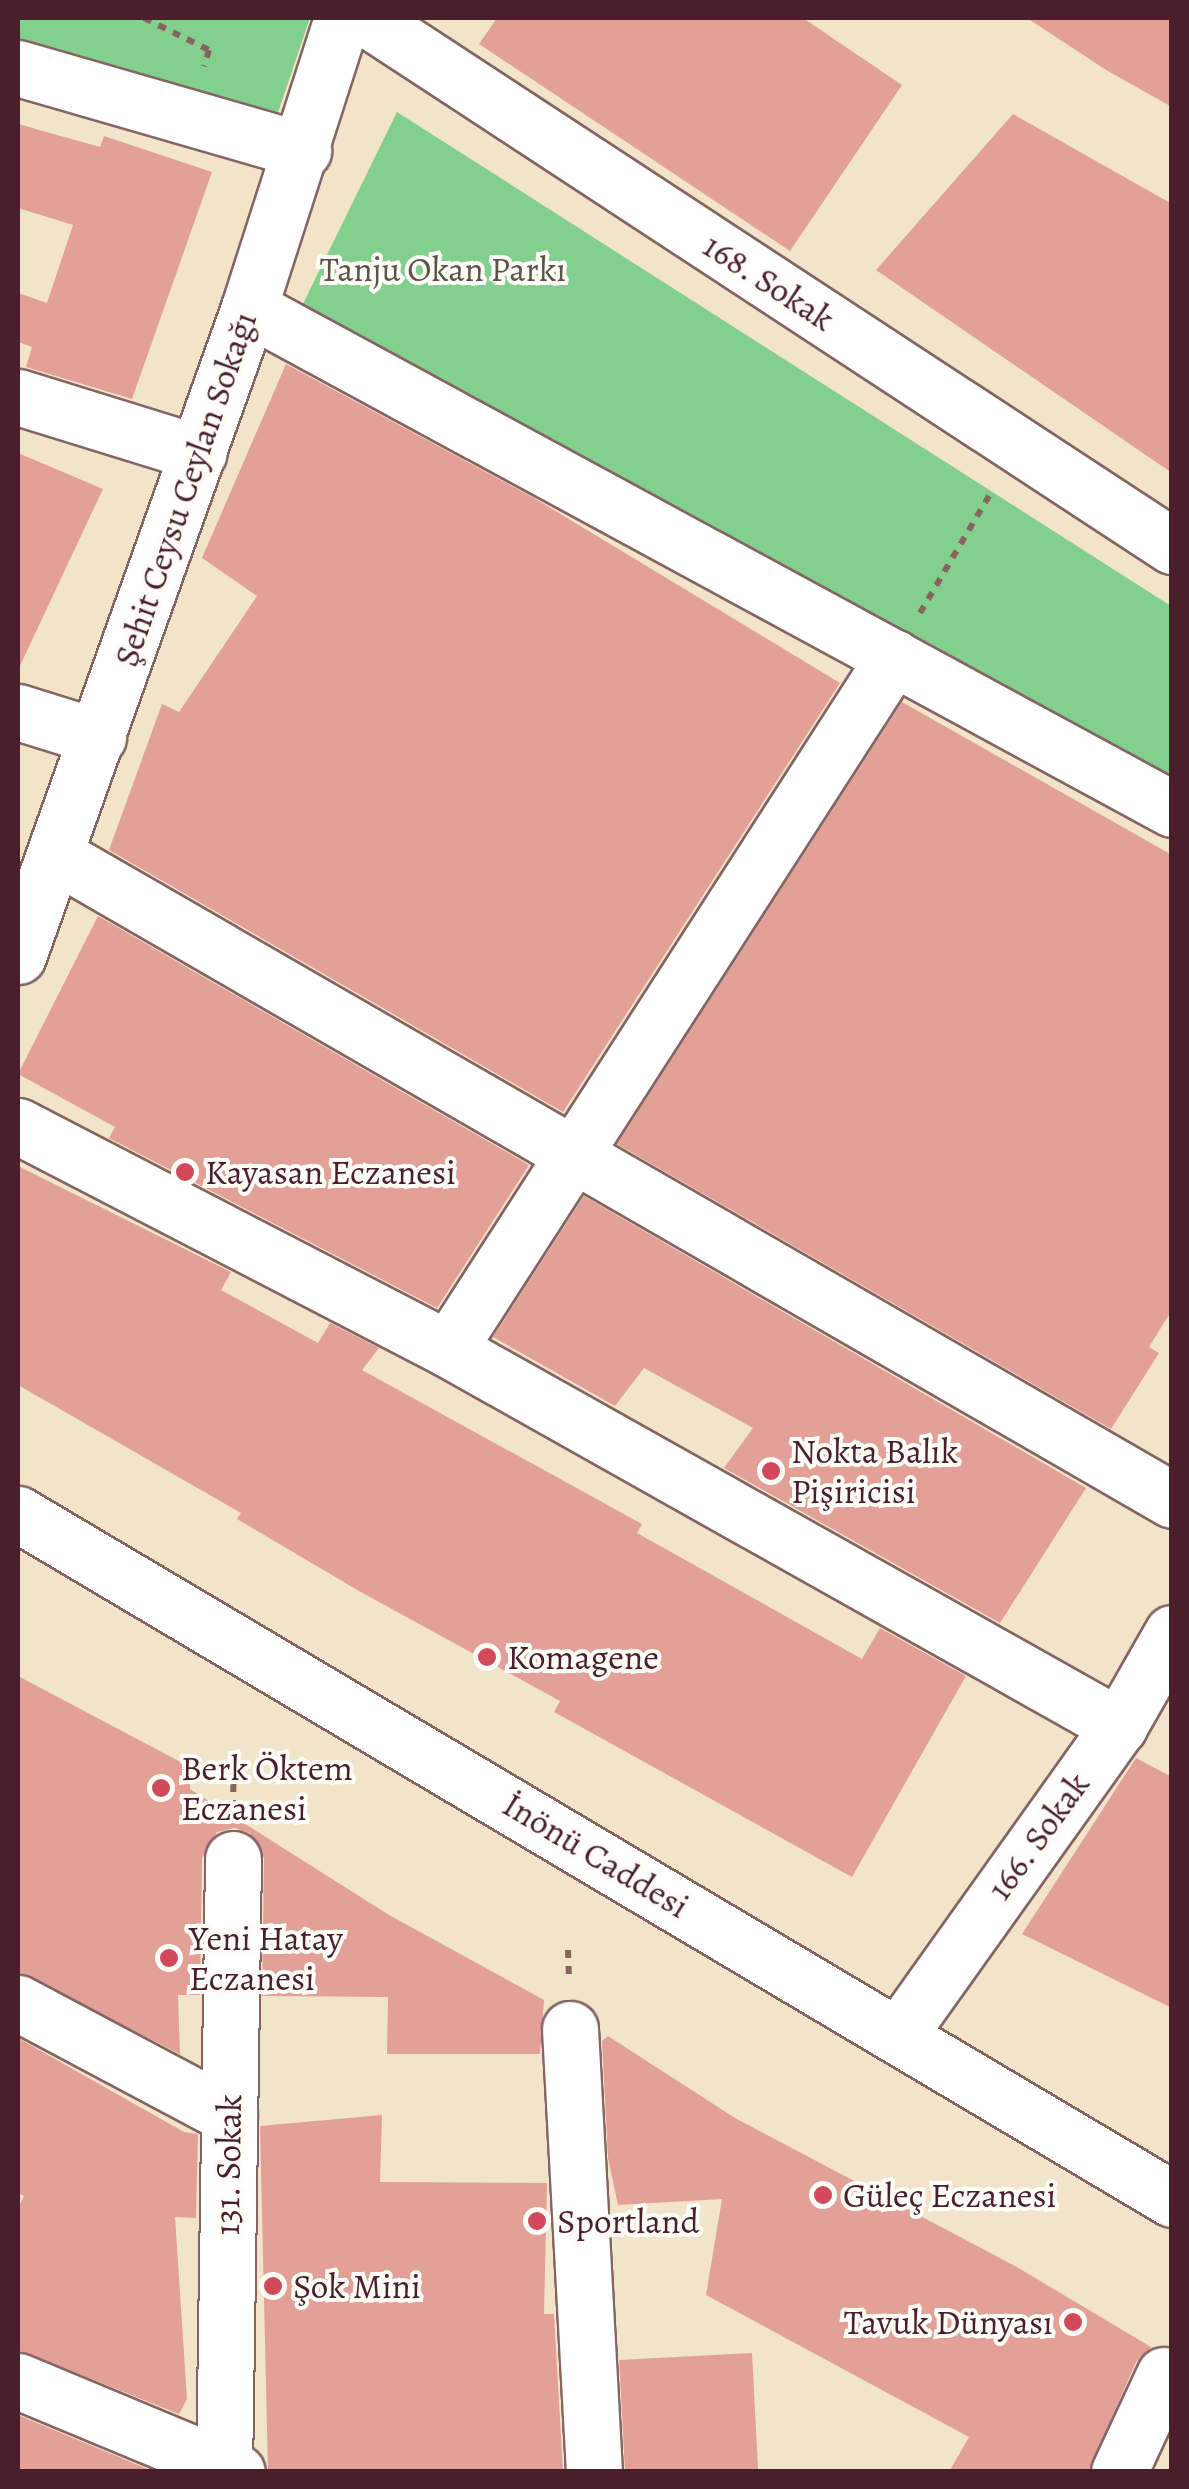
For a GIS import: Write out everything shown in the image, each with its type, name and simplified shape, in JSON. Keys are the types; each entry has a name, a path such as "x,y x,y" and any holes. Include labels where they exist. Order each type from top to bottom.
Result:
{"street":[{"name":"Şehit Ceysu Ceylan Sokağı","path":"18,956 304,150 342,18"},
{"name":"168. Sokak","path":"366,18 1172,546"},
{"path":"18,68 304,150"},
{"path":"249,308 1172,810"},
{"path":"18,397 198,453"},
{"path":"448,1349 894,658"},
{"path":"18,712 98,737"},
{"path":"55,855 1172,1500"},
{"path":"18,1126 448,1349 1119,1726"},
{"name":"İnönü Caddesi","path":"18,1514 1172,2199"},
{"name":"166. Sokak","path":"899,2034 1119,1726 1172,1633"},
{"name":"131. Sokak","path":"228,2470 232,1859"},
{"path":"18,2003 229,2115"},
{"path":"570,2029 594,2472"},
{"path":"1119,2472 1164,2375"},
{"path":"18,2381 228,2470"}],"path":[{"path":"894,658 1019,446"}],"green space":[{"path":"18,18 310,18 272,130 18,49"},
{"name":"Tanju Okan Parkı","path":"397,112 1171,606 1171,784 298,314"}],"building":[{"path":"497,18 803,18 902,85 790,251 479,44"},
{"path":"1027,18 1172,18 1172,107 1106,70"},
{"path":"1013,114 1172,204 1172,473 876,270"},
{"path":"18,124 100,147 104,136 212,172 132,399 26,367 32,347 18,342 18,293 47,303 73,225 18,208"},
{"path":"286,364 534,498 840,683 563,1112 109,850 162,704 179,712 257,596 202,558"},
{"path":"18,453 103,489 18,670"},
{"path":"902,702 1172,855 1172,1310 1149,1347 1159,1353 1111,1429 617,1144"},
{"path":"98,916 529,1165 437,1308 109,1138 115,1127 18,1074"},
{"path":"18,1166 231,1272 221,1290 318,1343 330,1323 379,1348 362,1370 642,1524 637,1533 862,1659 880,1628 966,1676 852,1877 554,1712 560,1701 359,1591 237,1519 241,1513 18,1385"},
{"path":"584,1196 1086,1488 1000,1623 724,1468 753,1428 644,1368 615,1406 493,1337"},
{"path":"18,1676 190,1767 190,1789 389,1915 544,2000 540,2054 387,2054 388,1997 262,1996 264,1858 250,1833 234,1828 217,1832 202,1858 200,1995 178,1995 180,2054 18,1972"},
{"path":"1136,1758 1172,1777 1172,2008 1022,1934"},
{"path":"608,2036 735,2118 1015,2266 1151,2347 1136,2362 1088,2472 949,2472 969,2437 706,2295 722,2199 618,2205 608,2158 602,2041"},
{"path":"18,2038 184,2132 198,2134 196,2218 175,2217 187,2399 179,2414 18,2350 18,2208 24,2196 18,2193"},
{"path":"382,2115 380,2182 547,2183 544,2314 554,2314 563,2472 268,2472 260,2126"},
{"path":"752,2353 758,2472 625,2472 619,2360"},
{"path":"18,2415 150,2470 18,2472"}],"place":[{"name":"Kayasan Eczanesi","path":"185,1172"},
{"name":"Nokta Balık Pişiricisi","path":"771,1471"},
{"name":"Komagene","path":"487,1657"},
{"name":"Berk Öktem Eczanesi","path":"161,1788"},
{"name":"Yeni Hatay Eczanesi","path":"169,1958"},
{"name":"Güleç Eczanesi","path":"823,2195"},
{"name":"Sportland","path":"537,2221"},
{"name":"Şok Mini","path":"273,2286"},
{"name":"Tavuk Dünyası","path":"1073,2322"}]}
